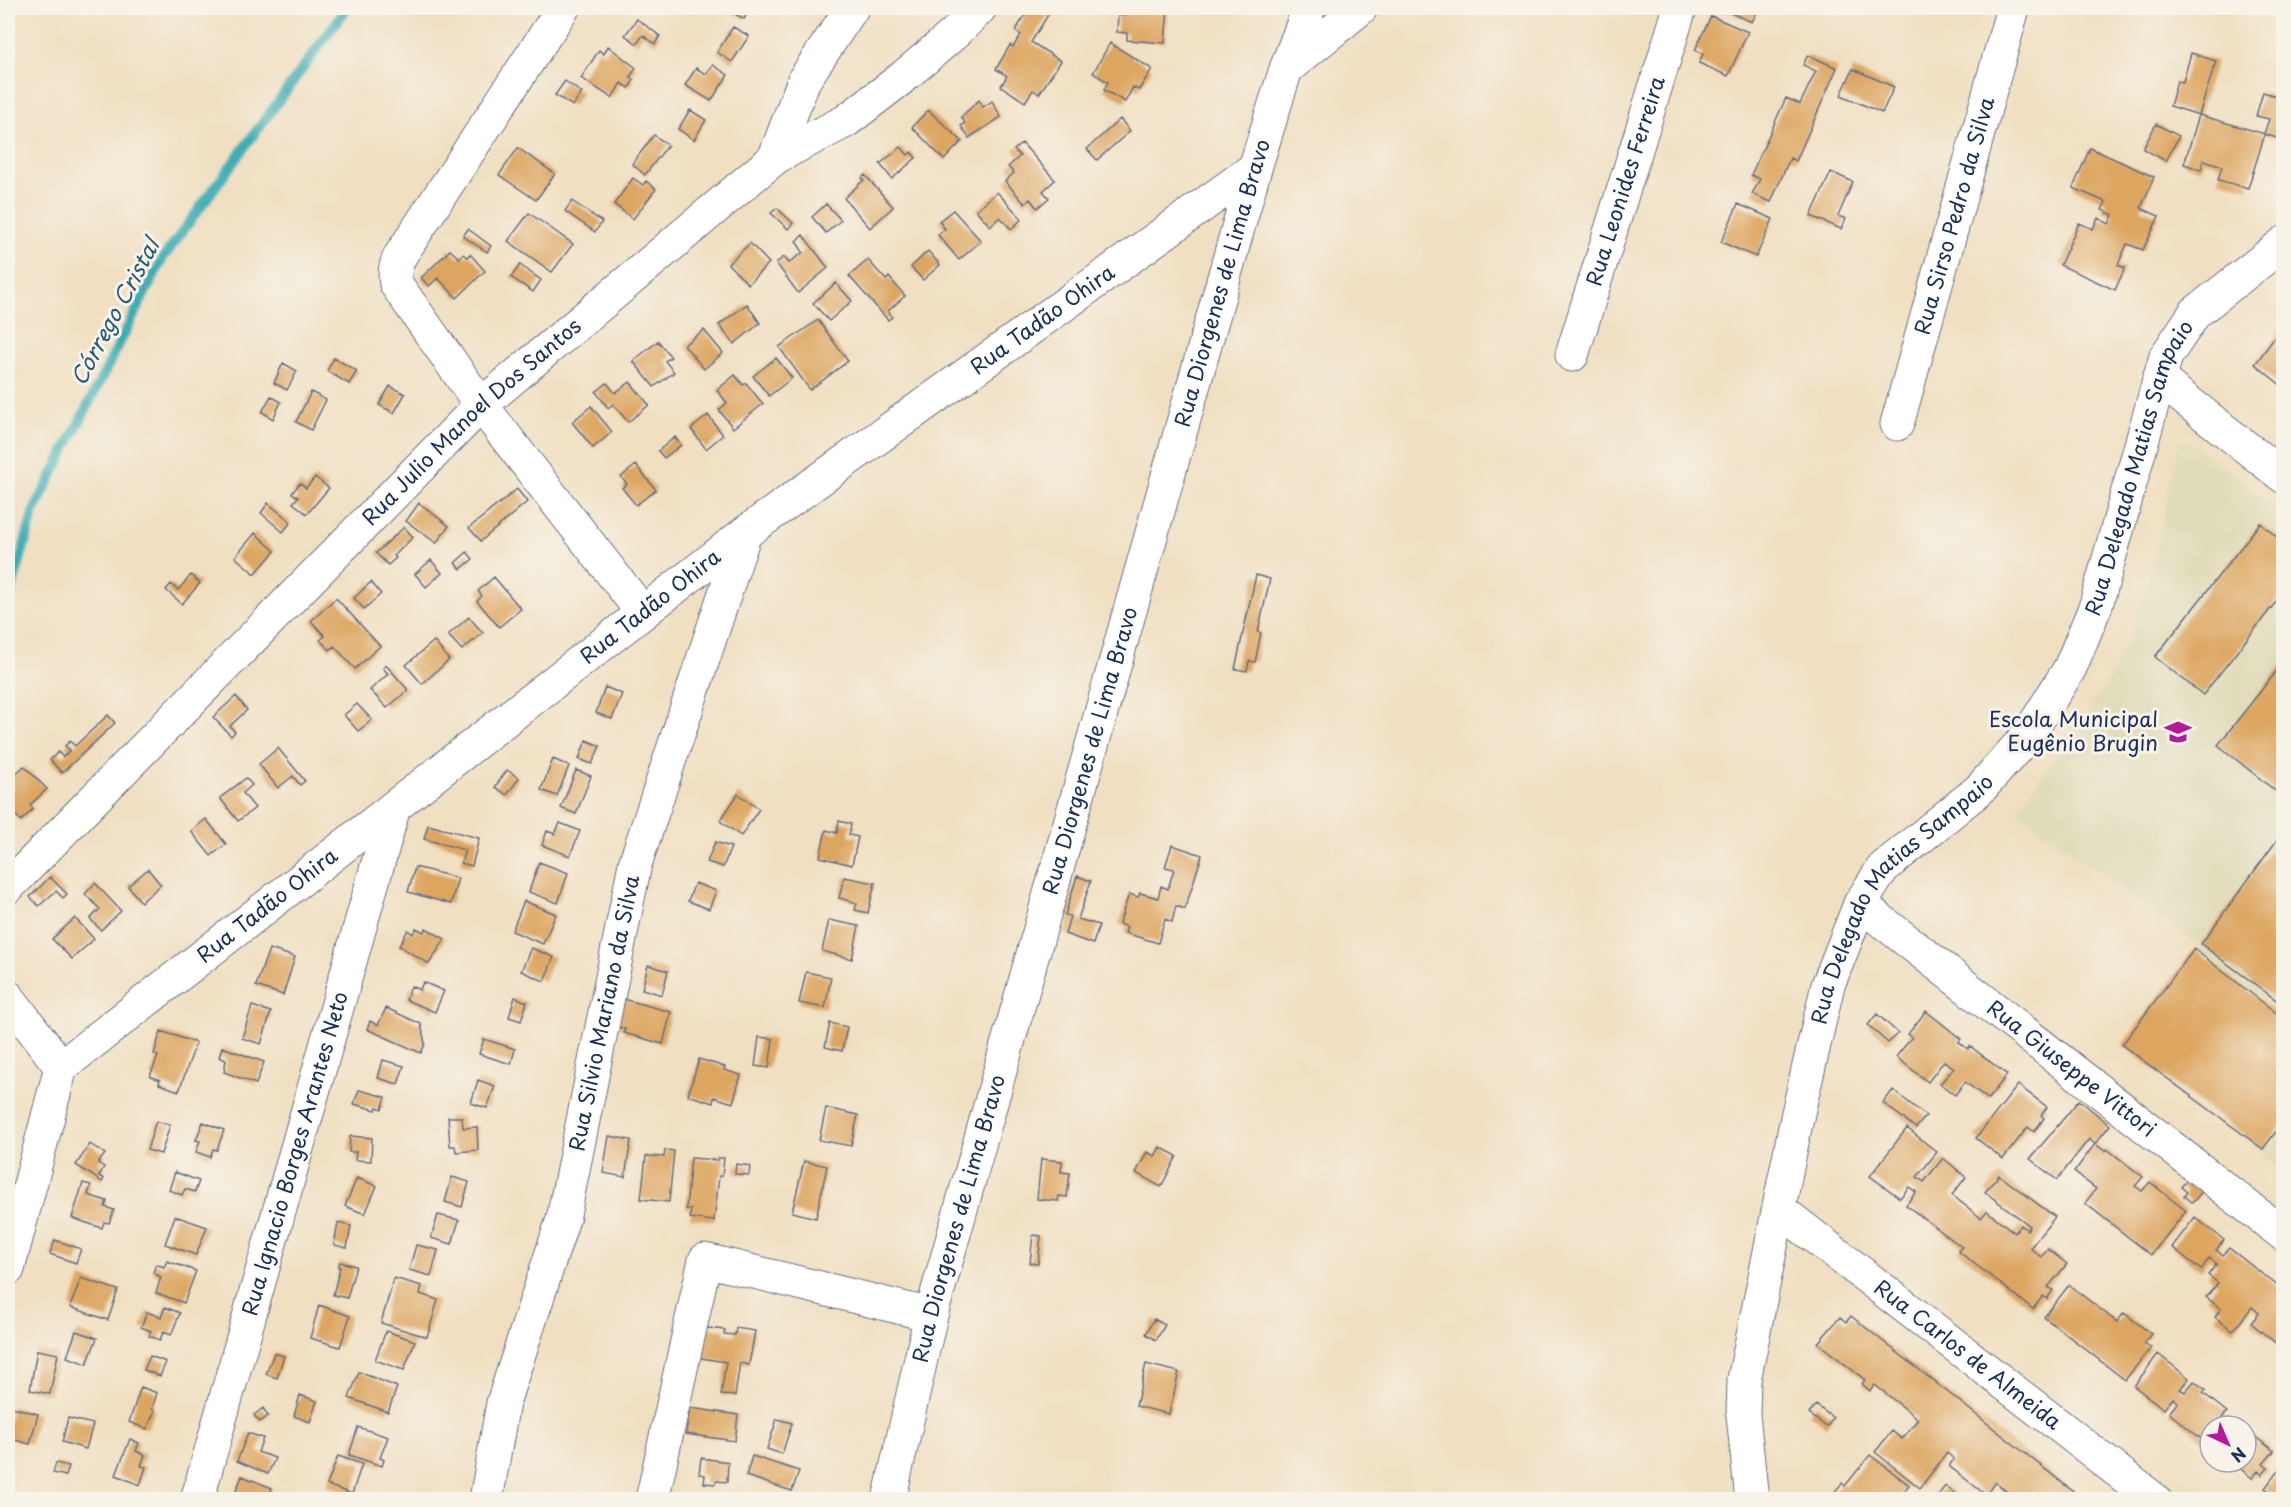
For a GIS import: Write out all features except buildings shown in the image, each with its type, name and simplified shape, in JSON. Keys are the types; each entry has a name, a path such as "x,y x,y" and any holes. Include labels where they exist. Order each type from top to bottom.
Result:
{"street":[{"path":"562,8 396,265 396,285 481,405 643,613"},
{"path":"774,159 804,80 852,8"},
{"name":"Rua Julio Manoel Dos Santos","path":"8,887 481,405 774,159 846,121 902,78 955,33 980,8"},
{"name":"Rua Diorgenes de Lima Bravo","path":"889,1500 932,1315 1255,168 1286,69 1309,8"},
{"path":"1286,69 1361,8"},
{"name":"Rua Leonides Ferreira","path":"1572,355 1680,8"},
{"name":"Rua Sirso Pedro da Silva","path":"1897,424 2013,8"},
{"name":"Rua Tadão Ohira","path":"61,1066 745,533 1255,168"},
{"name":"Rua Delegado Matias Sampaio","path":"1752,1500 1743,1415 1744,1380 1798,1113 1828,985 1860,904 1883,868 1980,789 2028,735 2070,668 2096,605 2166,356 2195,314 2283,243"},
{"path":"2159,379 2283,477"},
{"name":"Rua Silvio Mariano da Silva","path":"486,1500 503,1403 563,1219 635,864 745,533"},
{"name":"Rua Ignacio Borges Arantes Neto","path":"197,1500 394,807"},
{"name":"Rua Giuseppe Vittori","path":"1860,904 2283,1235"},
{"path":"8,997 61,1066 8,1269"},
{"name":"Rua Carlos de Almeida","path":"1780,1210 2155,1500"},
{"path":"652,1500 705,1260 932,1315"}],"shaded area":[{"name":"Escola Municipal Eugênio Brugin","path":"2185,440 2192,442 2283,514 2283,1170 2122,1045 2199,946 2017,811 2107,684 2132,631 2152,570 2179,443"}],"waterway":[{"name":"Córrego Cristal","path":"8,603 34,511 163,258 347,8"}],"place":[{"name":"Escola Municipal Eugênio Brugin","path":"2178,732"}]}
